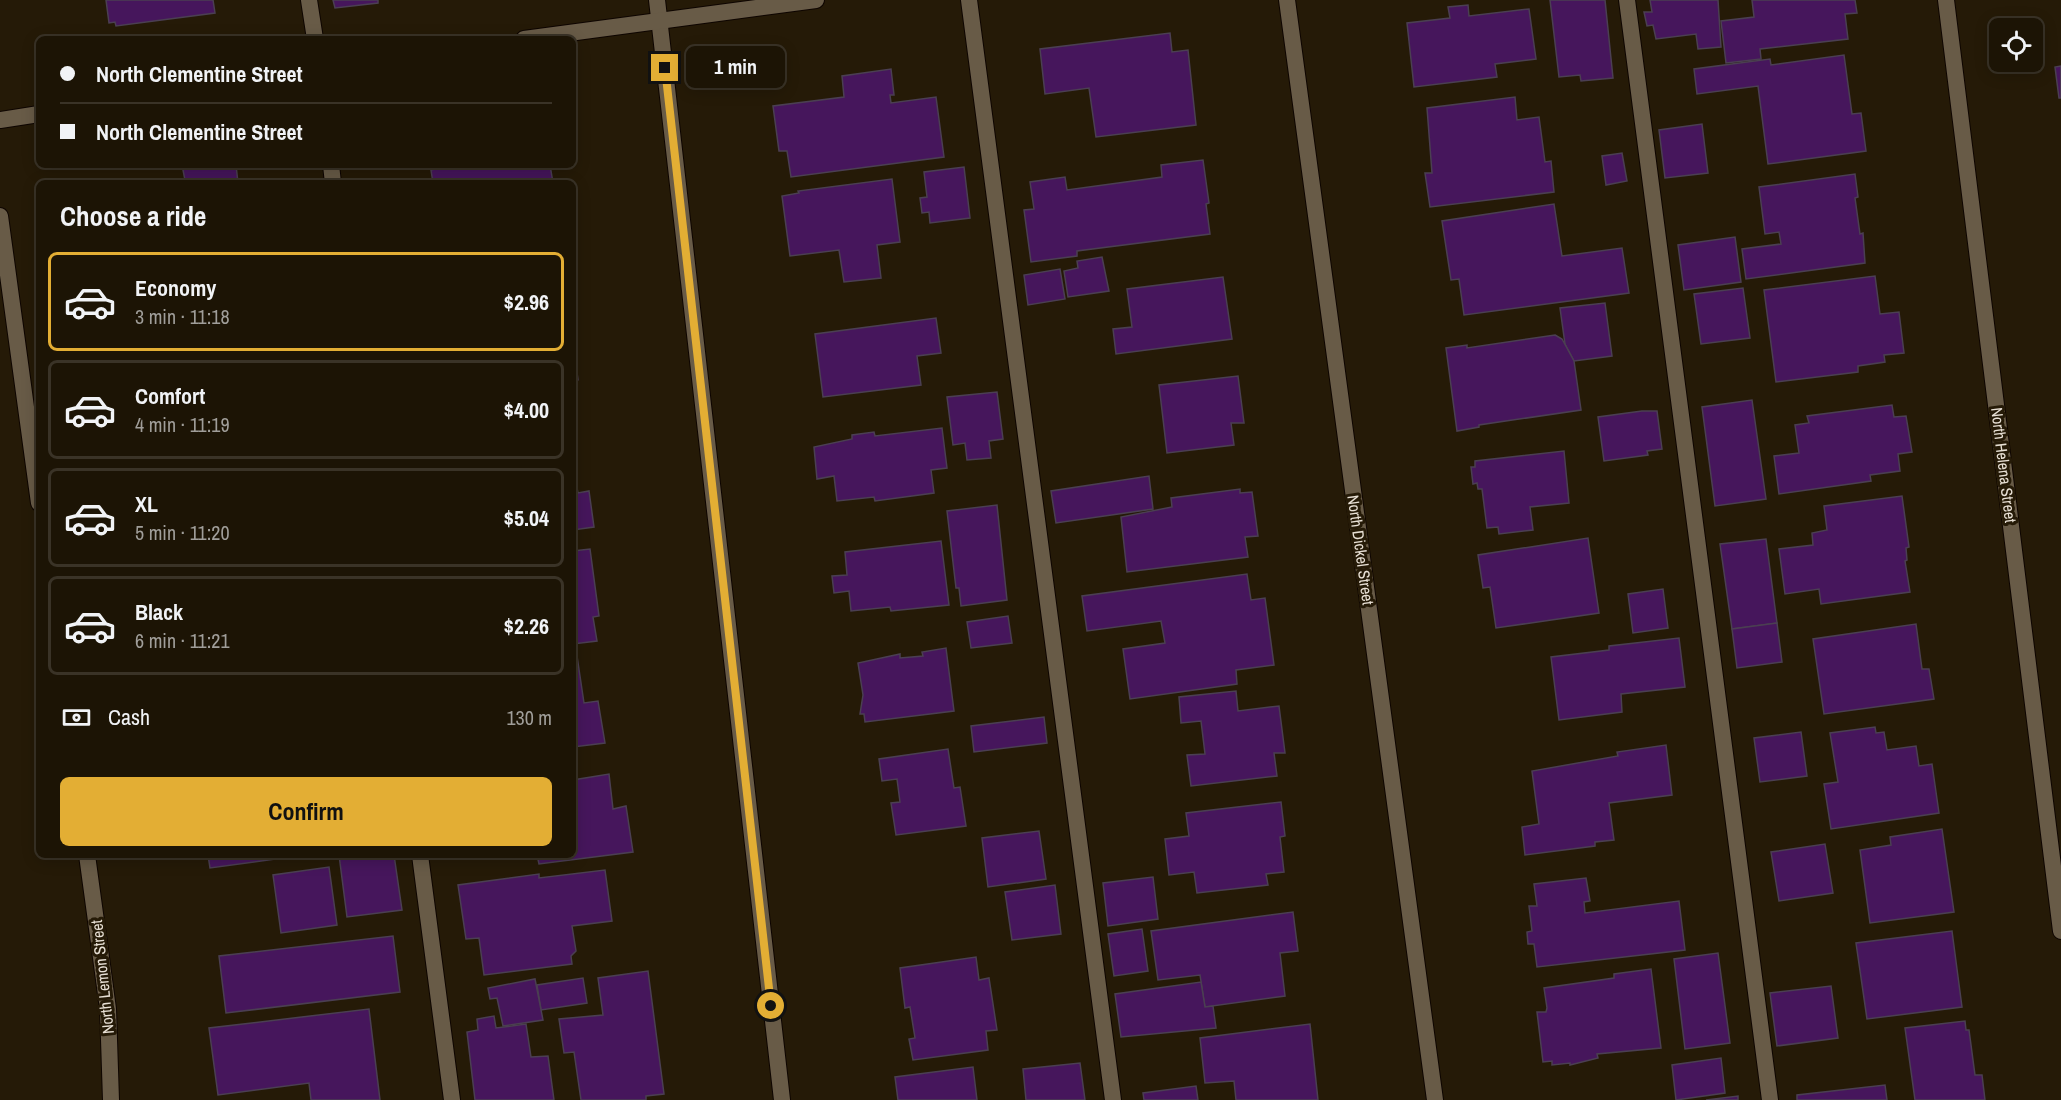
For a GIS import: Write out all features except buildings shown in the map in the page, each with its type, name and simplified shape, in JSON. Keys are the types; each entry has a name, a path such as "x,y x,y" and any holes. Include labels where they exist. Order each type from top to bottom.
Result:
{"street":[{"path":"309,0 315,36"},
{"path":"657,0 782,1100"},
{"path":"547,36 816,0"},
{"path":"969,0 1113,1100"},
{"name":"North Dickel Street","path":"1287,0 1435,1100"},
{"path":"1627,0 1770,1100"},
{"name":"North Helena Street","path":"1946,0 2061,931"},
{"path":"0,120 36,114"},
{"path":"0,216 36,481"},
{"name":"North Lemon Street","path":"87,858 108,1009 111,1100"},
{"path":"420,858 452,1100"}],"route":[{"path":"665,68 771,1006"}]}
